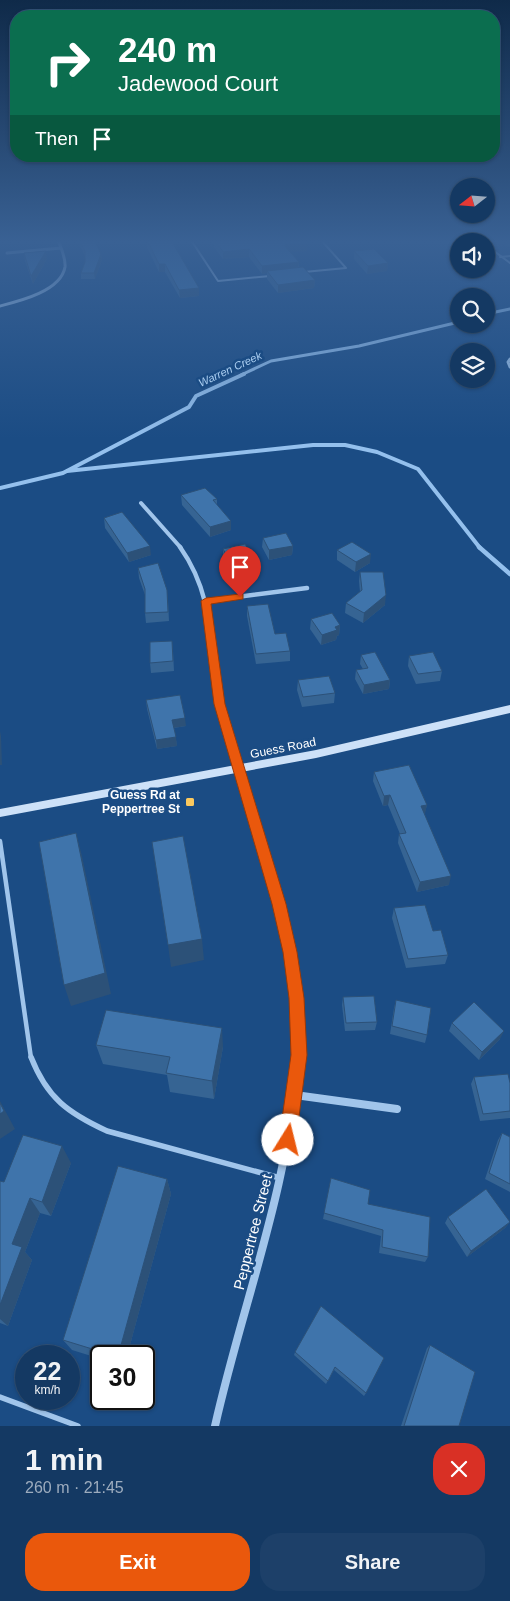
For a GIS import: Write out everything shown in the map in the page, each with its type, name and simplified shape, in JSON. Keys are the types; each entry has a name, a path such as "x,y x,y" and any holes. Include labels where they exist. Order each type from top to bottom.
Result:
{"main road":[{"name":"Guess Road","path":"0,813 239,770 397,736 510,709"}],"street":[{"path":"509,360 510,367"},
{"name":"Peppertree Street","path":"141,503 178,543 190,563 206,601 220,704 279,904 290,952 296,998 299,1055 295,1095 280,1178 268,1234 215,1426"},
{"path":"206,601 308,588"},
{"path":"295,1095 397,1109"}],"lane":[{"path":"0,840 30,1052 37,1074 48,1093 63,1108 107,1131 280,1178"},
{"path":"0,1397 78,1426"}],"building":[{"path":"205,488 217,499 213,500 231,521 210,527 181,495"},
{"path":"122,512 150,546 127,553 104,518"},
{"path":"286,533 293,546 269,550 263,538"},
{"path":"352,542 371,554 356,562 337,550"},
{"path":"245,544 254,558 231,563 223,549"},
{"path":"158,563 167,590 168,612 145,613 145,589 138,568"},
{"path":"360,572 383,572 386,595 364,613 346,603 362,590"},
{"path":"268,604 275,634 286,633 290,651 256,654 247,606"},
{"path":"332,613 340,625 335,627 337,630 322,635 311,619"},
{"path":"172,641 173,661 150,663 150,642"},
{"path":"375,652 390,680 364,685 356,670 368,668 361,655"},
{"path":"433,652 442,671 418,674 409,656"},
{"path":"329,676 335,693 303,697 298,680"},
{"path":"180,695 185,718 172,720 176,737 156,740 146,700"},
{"path":"409,765 427,805 421,806 451,876 420,882 399,834 406,833 390,795 384,796 374,772"},
{"path":"76,833 105,973 64,985 39,842"},
{"path":"183,836 202,939 168,945 152,842"},
{"path":"425,905 433,931 441,930 448,955 408,959 394,908"},
{"path":"374,996 377,1022 346,1023 343,997"},
{"path":"396,1000 431,1008 427,1035 392,1026"},
{"path":"474,1002 504,1031 482,1052 452,1023"},
{"path":"106,1010 222,1028 212,1081 166,1073 170,1057 96,1045"},
{"path":"508,1074 510,1083 510,1111 483,1114 474,1077"},
{"path":"0,1103 4,1111 0,1114"},
{"path":"502,1133 510,1137 510,1184 489,1173"},
{"path":"23,1135 62,1146 42,1202 30,1198 12,1244 22,1247 0,1305 0,1181 4,1182"},
{"path":"118,1166 167,1179 121,1345 90,1345 90,1348 63,1340"},
{"path":"331,1178 370,1190 368,1204 430,1217 428,1257 382,1247 383,1230 324,1213"},
{"path":"486,1189 510,1222 471,1251 448,1217"},
{"path":"321,1306 384,1358 366,1393 335,1367 328,1381 295,1352"},
{"path":"430,1345 475,1372 459,1426 404,1426"}],"waterway":[{"name":"Warren Creek","path":"495,312 510,309"},
{"name":"Warren Creek","path":"241,375 271,361 359,346 450,324"},
{"name":"Warren Creek","path":"0,488 63,473 189,407 196,396 244,374"},
{"path":"67,471 313,445 345,445 377,452 418,469 480,548"},
{"path":"480,548 510,574"}],"place":[{"name":"Guess Rd at Peppertree St","path":"190,802"}],"route":[{"path":"240,597 206,601 215,679 220,704 279,904 290,952 296,998 299,1055 288,1140"}]}
